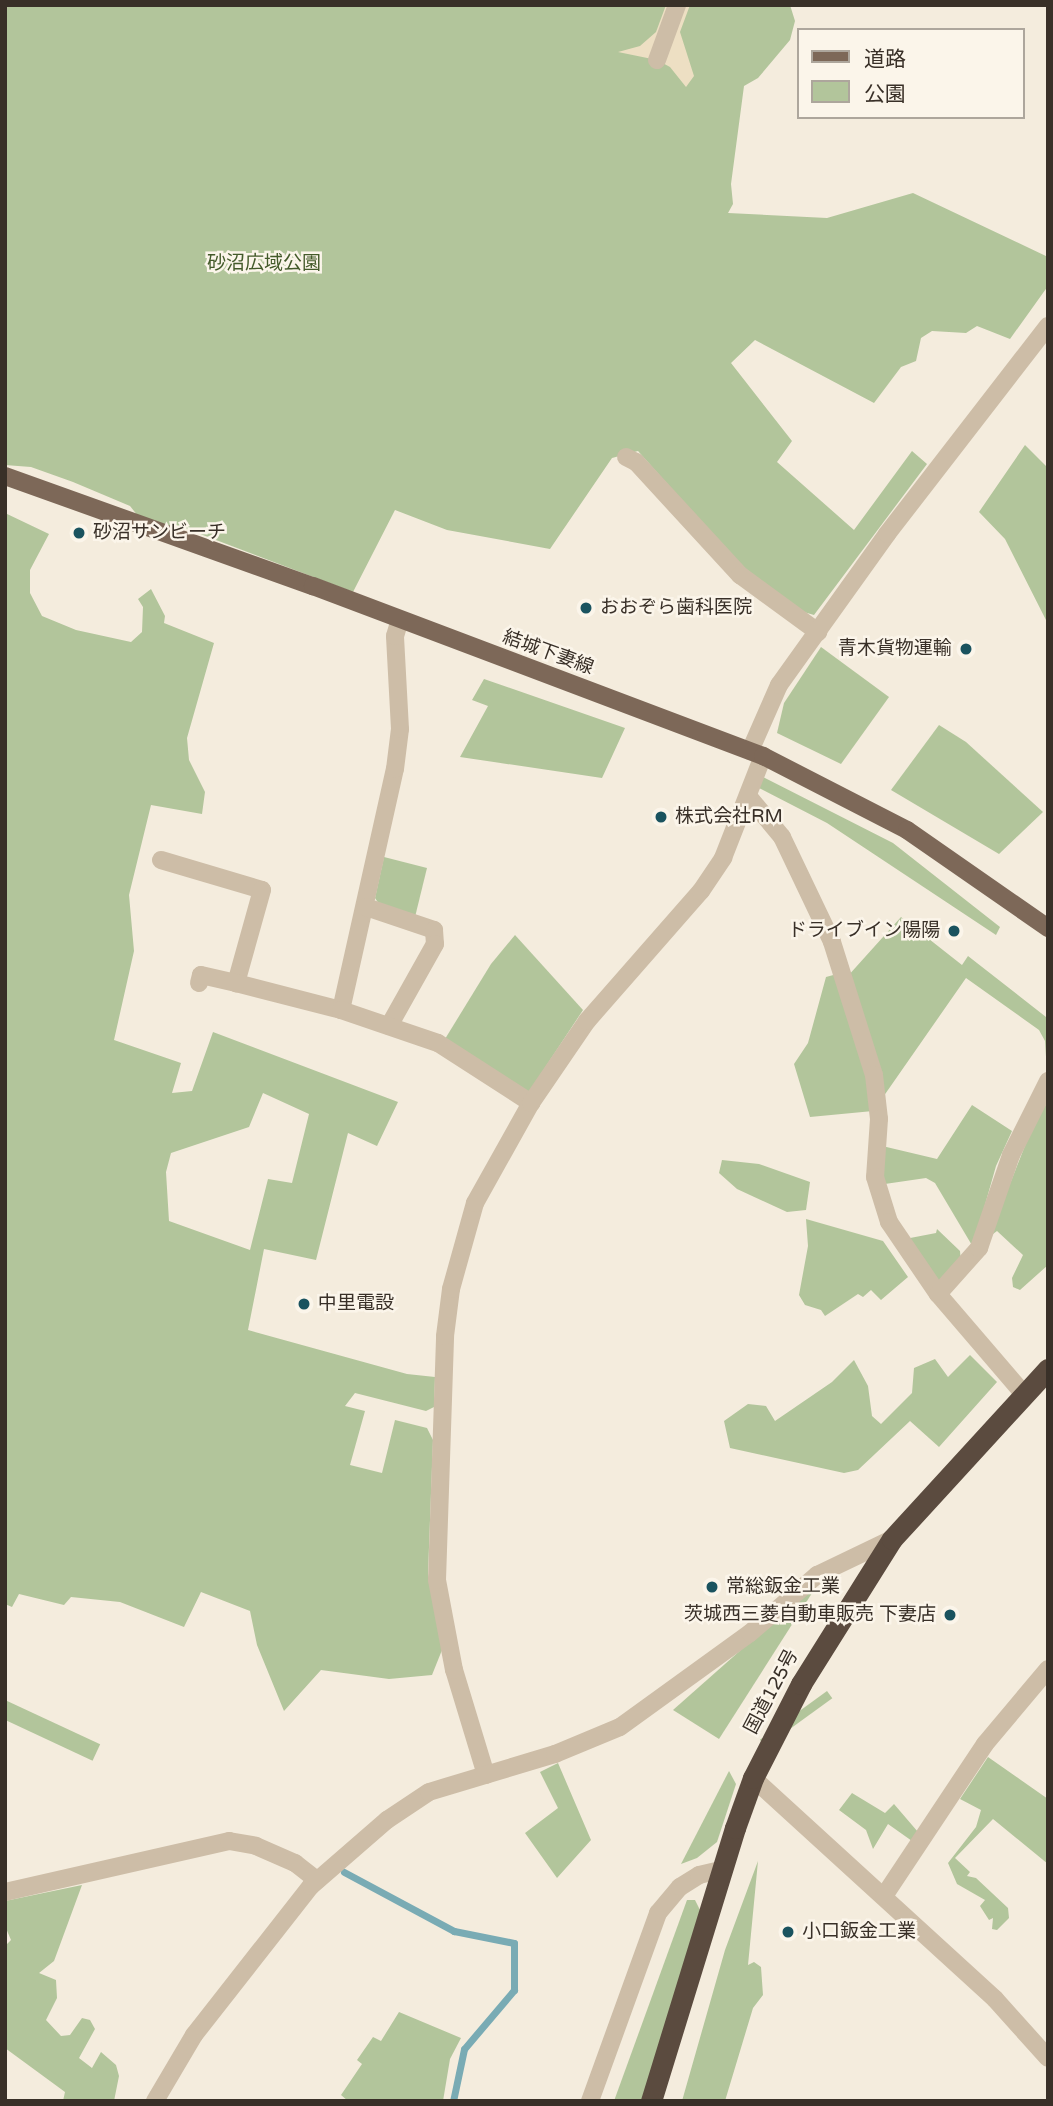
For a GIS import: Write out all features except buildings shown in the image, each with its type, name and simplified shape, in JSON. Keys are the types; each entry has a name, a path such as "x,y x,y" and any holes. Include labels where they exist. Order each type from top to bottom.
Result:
{"highway":[{"name":"国道125号","path":"651,2101 721,1870 753,1778 813,1663 892,1539 1022,1392 1048,1368"}],"main road":[{"name":"結城下妻線","path":"5,476 757,753 907,830 1048,928"}],"street":[{"path":"657,60 677,5"},
{"path":"486,1775 454,1670 437,1580 444,1336 451,1289 475,1203 531,1104 587,1021 701,891 723,858 748,796 757,753 779,685 1048,326"},
{"path":"626,457 636,462 740,575 818,632"},
{"path":"341,1010 390,802 400,729 395,636 400,620"},
{"path":"748,796 782,837 832,942 874,1075 878,1196 898,1241 938,1294 1022,1392"},
{"path":"161,860 262,890 236,983"},
{"path":"366,907 434,930 431,954 389,1026"},
{"path":"199,983 201,975 236,983 341,1010 438,1043 531,1104"},
{"path":"938,1294 979,1248 1011,1155 1048,1081"},
{"path":"155,2101 194,2035 317,1880 379,1826 429,1792 555,1754 620,1727 750,1633 817,1575 892,1539"},
{"path":"884,1896 985,1744 1048,1669"},
{"path":"753,1778 995,1999 1048,2058"},
{"path":"5,1892 229,1841 256,1846 295,1863 317,1880"},
{"path":"590,2101 658,1913 680,1887 699,1875 721,1870"}],"green space":[{"name":"砂沼広域公園","path":"5,5 790,5 795,21 790,40 758,78 744,86 731,184 733,204 728,213 827,218 913,193 1048,257 1048,286 1010,339 977,326 966,333 932,331 921,338 916,361 901,367 874,403 755,340 731,363 792,441 777,462 854,530 912,451 927,464 814,615 797,610 736,561 638,451 612,458 550,549 447,530 395,510 353,592 174,524 167,527 138,516 130,506 73,482 31,467 5,465"},
{"path":"1025,445 1048,468 1048,624 1005,539 979,512"},
{"path":"5,513 49,534 30,570 30,593 42,616 76,630 131,642 142,632 143,607 138,599 151,589 165,616 164,623 214,643 187,738 189,760 205,792 202,814 151,805 129,895 134,951 114,1040 181,1063 172,1093 192,1091 213,1032 398,1102 377,1146 348,1133 316,1260 264,1249 248,1330 407,1374 435,1377 434,1407 426,1411 355,1393 345,1406 365,1411 350,1465 382,1473 395,1420 427,1428 433,1440 428,1574 442,1650 432,1675 389,1679 321,1670 284,1711 257,1645 250,1611 201,1592 184,1627 120,1602 71,1597 64,1605 19,1594 12,1607 5,1604","holes":["263,1093 309,1114 292,1183 268,1179 250,1250 169,1221 166,1172 171,1153 249,1127"]},
{"path":"821,647 889,697 841,764 777,733 784,703"},
{"path":"484,679 625,728 602,778 460,757 488,706 472,700"},
{"path":"939,725 966,742 1043,812 999,854 891,790"},
{"path":"759,775 893,843 1000,927 996,935 827,823 759,788"},
{"path":"384,857 427,868 415,917 381,907 375,898"},
{"path":"901,917 962,965 968,956 1046,1017 1046,1057 1045,1041 1039,1030 966,978 881,1100 847,977"},
{"path":"515,935 583,1010 527,1095 445,1039 491,964"},
{"path":"837,974 862,1049 873,1111 810,1117 794,1064 808,1043 826,977"},
{"path":"1048,1101 1048,1265 1020,1290 1013,1287 1012,1278 1023,1255 997,1231 989,1237 1034,1123"},
{"path":"972,1105 1012,1131 996,1166 973,1247 935,1183 926,1178 878,1185 878,1145 937,1159"},
{"path":"722,1160 759,1164 810,1182 806,1210 787,1212 737,1189 719,1173"},
{"path":"806,1219 883,1241 908,1277 881,1300 871,1290 863,1297 858,1294 825,1316 821,1310 805,1305 799,1295 808,1246"},
{"path":"937,1229 960,1251 961,1262 938,1287 905,1239 936,1233"},
{"path":"970,1355 997,1382 939,1447 910,1421 858,1470 844,1473 730,1448 724,1421 748,1404 766,1406 775,1421 832,1382 854,1360 868,1386 872,1416 881,1424 912,1393 914,1368 935,1359 948,1377"},
{"path":"821,1579 719,1739 673,1710"},
{"path":"827,1691 832,1698 765,1747 760,1740"},
{"path":"5,1700 100,1744 93,1761 5,1720"},
{"path":"988,1757 1048,1799 1048,1864 993,1819 955,1858 970,1872 967,1876 976,1878 1008,1908 1009,1918 997,1930 992,1929 993,1918 989,1920 980,1906 985,1900 957,1884 948,1863 976,1827 981,1810 960,1799"},
{"path":"558,1763 591,1840 557,1878 525,1833 558,1808 540,1772"},
{"path":"729,1771 736,1784 717,1842 697,1858 681,1864"},
{"path":"852,1793 885,1813 894,1804 918,1832 912,1841 888,1824 873,1849 866,1830 839,1810"},
{"path":"758,1861 748,1965 754,1962 761,1967 763,1995 753,2008 725,2101 682,2101 725,1950"},
{"path":"82,1885 54,1961 39,1973 56,1980 57,1998 46,2020 61,2036 70,2035 82,2018 90,2020 95,2029 79,2058 92,2068 101,2052 116,2065 119,2076 114,2101 63,2101 65,2092 5,2048 5,1946 11,1940 5,1926 5,1901"},
{"path":"687,1900 695,1900 700,1910 642,2101 614,2101"},
{"path":"399,2012 461,2038 450,2059 443,2101 348,2101 341,2095 362,2064 357,2060 373,2037 381,2041"}],"shaded area":[{"path":"666,5 690,5 680,32 694,76 686,87 670,67 657,60 618,52 640,46 656,32"}],"waterway":[{"path":"344,1872 454,1931 514,1943 514,1990 464,2049 453,2101"}],"place":[{"name":"砂沼サンビーチ","path":"79,533"},
{"name":"おおぞら歯科医院","path":"586,608"},
{"name":"青木貨物運輸","path":"966,649"},
{"name":"株式会社RM","path":"661,817"},
{"name":"ドライブイン陽陽","path":"954,931"},
{"name":"中里電設","path":"304,1304"},
{"name":"常総鈑金工業","path":"712,1587"},
{"name":"茨城西三菱自動車販売 下妻店","path":"950,1615"},
{"name":"小口鈑金工業","path":"788,1932"}]}
